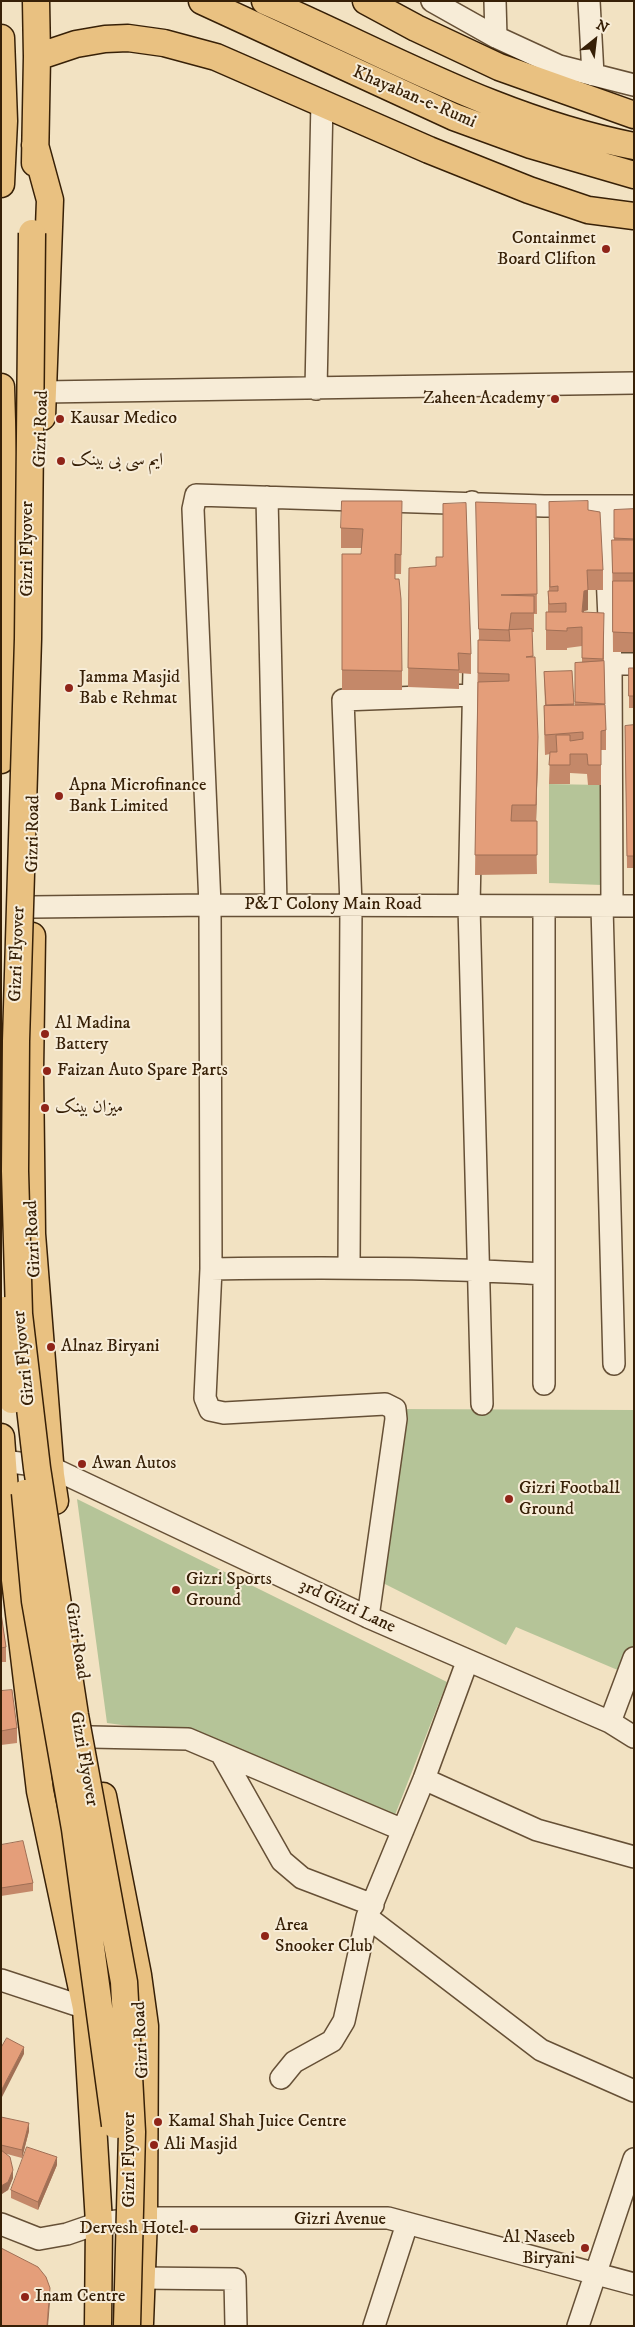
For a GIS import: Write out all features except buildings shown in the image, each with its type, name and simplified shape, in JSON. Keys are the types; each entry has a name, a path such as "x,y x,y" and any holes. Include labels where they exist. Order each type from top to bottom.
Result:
{"main road":[{"name":"Khayaban-e-Rumi","path":"202,1 454,117 532,145 634,175"},
{"path":"265,1 442,84 531,119 587,137 634,146"},
{"path":"366,1 416,28 500,67 634,115"},
{"name":"Gizri Flyover","path":"36,2 37,57 32,233 28,639 16,1051 15,1172 19,1314 37,1468 75,1715 124,1982 132,2132 128,2326"},
{"path":"1,38 1,184"},
{"path":"37,57 76,44 105,39 128,38 164,43 216,57 322,101 429,150 529,190 588,210 634,216"},
{"name":"Gizri Road","path":"35,145 50,200 32,907 30,1027 32,1234 50,1467 91,1737 138,1975 145,2026 144,2218 140,2326"},
{"name":"Gizri Flyover","path":"1,387 5,521 1,760"},
{"name":"Gizri Flyover","path":"1,1283 5,1351 25,1497 35,1601 76,1829 115,2116 111,2326"},
{"path":"3,1465 40,1791 86,2008 99,2223 98,2326"}],"street":[{"path":"432,1 496,37 559,66 634,84"},
{"path":"495,1 496,37"},
{"path":"589,1 593,75"},
{"path":"316,388 322,101"},
{"path":"44,392 634,383"},
{"path":"368,1617 396,1419 395,1409 385,1404 224,1413 210,1410 204,1398 211,1269 210,905 193,509 196,495 634,506"},
{"path":"267,497 276,905"},
{"path":"472,502 473,695 469,906 482,1404"},
{"path":"604,506 611,664 607,906 614,1364"},
{"path":"611,664 634,664"},
{"path":"349,1266 351,905 343,700 473,695"},
{"name":"P&T Colony Main Road","path":"32,907 210,905 634,906"},
{"path":"544,906 544,1384"},
{"path":"1,1026 30,1027"},
{"path":"211,1269 349,1266 544,1274"},
{"name":"3rd Gizri Lane","path":"3,1465 50,1467 368,1617 467,1662 610,1722 634,1737"},
{"path":"610,1722 634,1658"},
{"path":"281,2078 294,2062 332,2041 344,2021 370,1911 424,1779 467,1662"},
{"path":"91,1737 188,1739 403,1830"},
{"path":"221,1753 282,1861 302,1878 370,1911 541,2050 634,2090"},
{"path":"424,1779 537,1830 634,1857"},
{"path":"1,1980 86,2008"},
{"path":"578,2326 634,2159"},
{"name":"Gizri Avenue","path":"1,2224 39,2238 67,2234 99,2223 144,2218 388,2218 634,2284"},
{"path":"374,2326 407,2224"},
{"path":"142,2278 236,2279 236,2326"}],"green space":[{"path":"549,784 601,785 602,885 549,883"},
{"name":"Gizri Football Ground","path":"395,1409 634,1410 634,1658 620,1671 516,1627 506,1645 373,1578"},
{"name":"Gizri Sports Ground","path":"77,1499 447,1682 393,1820 197,1735 107,1723"}],"place":[{"name":"Containmet Board Clifton","path":"606,249"},
{"name":"Zaheen Academy","path":"555,399"},
{"name":"Kausar Medico","path":"60,419"},
{"name":"ایم سی بی بینک","path":"61,461"},
{"name":"Jamma Masjid Bab e Rehmat","path":"69,688"},
{"name":"Apna Microfinance Bank Limited","path":"59,796"},
{"name":"Al Madina Battery","path":"45,1034"},
{"name":"Faizan Auto Spare Parts","path":"47,1071"},
{"name":"میزان بینک","path":"45,1108"},
{"name":"Alnaz Biryani","path":"51,1347"},
{"name":"Awan Autos","path":"82,1464"},
{"name":"Gizri Football Ground","path":"509,1499"},
{"name":"Gizri Sports Ground","path":"176,1590"},
{"name":"Area Snooker Club","path":"265,1936"},
{"name":"Kamal Shah Juice Centre","path":"158,2122"},
{"name":"Ali Masjid","path":"154,2145"},
{"name":"Dervesh Hotel","path":"194,2229"},
{"name":"Al Naseeb Biryani","path":"585,2248"},
{"name":"Inam Centre","path":"25,2297"}]}
